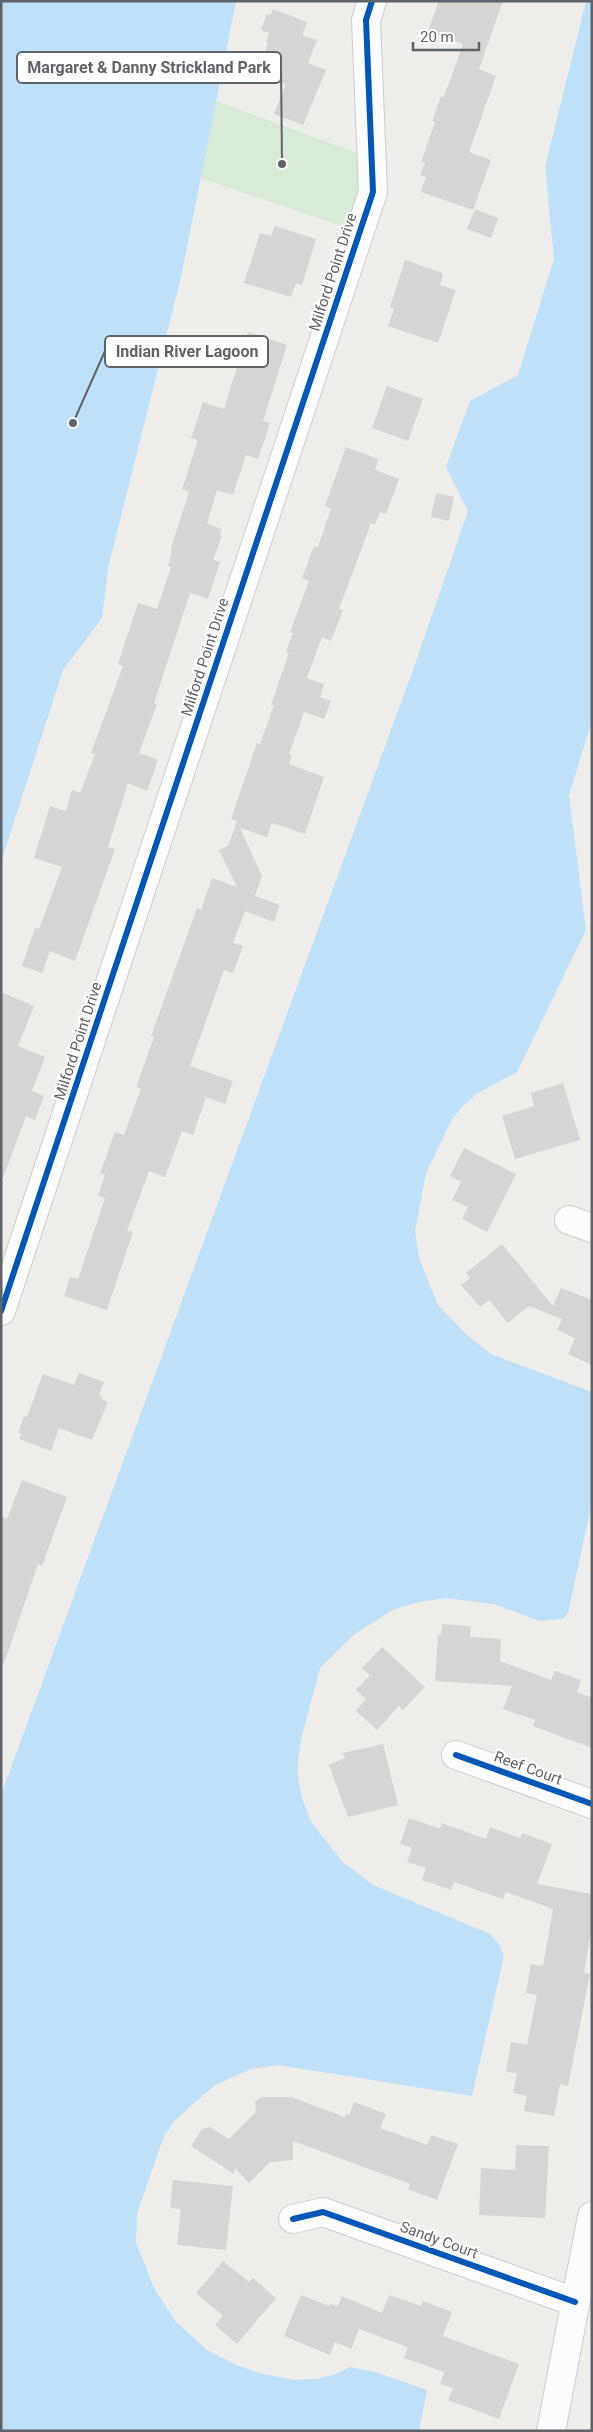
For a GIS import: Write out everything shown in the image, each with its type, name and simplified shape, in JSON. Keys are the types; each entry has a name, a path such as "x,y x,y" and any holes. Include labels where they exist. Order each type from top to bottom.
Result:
{"street":[{"name":"Milford Point Drive","path":"1,1311 373,192 366,20 372,1"},
{"name":"Reef Court","path":"456,1755 592,1804"},
{"name":"Sandy Court","path":"293,2219 323,2212 576,2302"},
{"path":"552,2431 592,2216"}],"green space":[{"path":"216,101 360,154 361,174 351,229 200,178"}],"water":[{"path":"1,1 236,1 181,277 108,568 102,618 63,670 1,862"},
{"path":"586,1 592,1 592,721 569,795 586,930 517,1072 478,1093 461,1108 451,1121 426,1173 415,1231 419,1258 438,1305 467,1335 491,1354 592,1392 592,1502 568,1613 562,1619 540,1621 494,1604 446,1598 419,1602 393,1610 356,1633 320,1668 301,1739 297,1770 302,1798 311,1822 342,1861 373,1885 490,1934 499,1944 504,1956 472,2096 278,2065 251,2069 215,2085 175,2120 164,2136 137,2213 136,2243 155,2290 176,2322 207,2350 237,2365 263,2374 296,2380 315,2379 333,2375 350,2367 375,2372 427,2390 419,2431 1,2431 1,1795 413,670 468,511 446,467 470,401 518,375 554,259 545,167"}],"building":[{"path":"439,1 503,1 479,69 496,76 469,152 491,160 473,210 421,192 426,177 420,175 425,163 421,162 435,122 432,121 441,96 444,97 463,44 428,31"},
{"path":"273,9 307,22 302,35 317,40 308,63 326,70 303,125 274,114 286,84 257,74 268,43 266,42 269,33 261,30 267,14 271,15"},
{"path":"475,209 498,218 491,238 467,229"},
{"path":"275,226 316,239 302,285 296,283 291,297 244,283 260,233 271,236"},
{"path":"405,260 443,273 440,285 456,290 438,343 388,326 394,309 390,307"},
{"path":"248,332 287,345 263,421 270,423 258,459 246,455 233,495 217,490 207,524 222,529 220,535 222,536 213,560 220,562 208,599 190,593 154,703 157,704 139,753 158,760 147,791 128,783 108,847 115,849 75,961 50,951 42,973 22,966 35,928 39,929 62,867 34,858 50,806 66,811 72,790 80,793 95,754 91,753 123,666 118,664 138,603 157,609 171,567 168,566 172,551 170,551 189,492 182,489 198,440 191,438 203,402 224,409"},
{"path":"387,386 423,399 408,441 372,428"},
{"path":"346,447 378,459 375,470 399,479 386,514 380,512 375,525 371,523 339,609 343,610 331,641 322,637 307,678 324,684 320,697 331,701 324,719 304,712 289,754 292,755 289,764 324,777 305,834 272,823 267,837 240,828 262,876 255,896 280,905 274,922 245,911 233,943 243,946 233,973 224,970 190,1066 233,1081 225,1104 206,1097 193,1135 182,1131 165,1177 149,1171 127,1231 133,1232 107,1310 64,1296 70,1277 78,1279 105,1198 98,1196 105,1175 100,1173 115,1132 124,1135 141,1089 136,1087 154,1037 151,1036 197,908 201,910 212,878 237,887 219,850 228,846 237,821 231,819 257,743 260,744 274,705 271,705 289,653 286,652 293,633 290,632 309,581 302,578 314,546 318,547 331,509 325,506"},
{"path":"436,493 454,497 449,521 431,517"},
{"path":"1,992 34,1006 18,1046 45,1057 32,1091 44,1096 35,1120 26,1116 3,1178 1,1177"},
{"path":"563,1083 580,1140 515,1159 502,1116 534,1106 531,1093"},
{"path":"464,1148 516,1174 487,1232 462,1219 468,1207 452,1200 461,1182 450,1176"},
{"path":"502,1244 553,1306 561,1288 592,1300 592,1365 568,1354 575,1338 557,1330 562,1319 529,1306 508,1323 489,1300 480,1307 461,1285 470,1278 466,1273"},
{"path":"79,1373 104,1382 99,1395 103,1396 101,1399 108,1402 92,1440 59,1428 51,1451 19,1439 21,1434 18,1433 24,1416 27,1417 43,1374 74,1385"},
{"path":"22,1480 67,1497 42,1566 38,1564 4,1664 1,1663 1,1516 7,1519"},
{"path":"442,1624 471,1626 470,1637 501,1639 500,1661 551,1680 555,1671 581,1680 577,1692 592,1698 592,1748 533,1726 535,1720 503,1709 512,1686 435,1681 438,1635 441,1635"},
{"path":"382,1647 425,1687 403,1710 399,1706 377,1730 356,1711 366,1699 356,1690 370,1675 362,1668"},
{"path":"383,1744 398,1805 348,1817 329,1765 345,1758 343,1753"},
{"path":"409,1818 440,1829 442,1823 486,1839 490,1827 520,1838 522,1833 552,1844 537,1884 592,1894 592,1927 584,1973 590,1974 568,2086 560,2084 554,2116 524,2111 527,2096 513,2093 517,2073 506,2072 511,2042 527,2045 537,1995 526,1993 531,1964 543,1966 553,1909 506,1892 503,1899 454,1882 451,1890 422,1880 426,1868 407,1862 412,1848 400,1844"},
{"path":"261,2097 291,2097 345,2117 346,2114 349,2115 354,2102 386,2114 380,2128 427,2145 431,2135 458,2144 437,2200 408,2189 410,2184 293,2141 293,2160 270,2162 249,2183 235,2168 234,2174 191,2146 202,2129 210,2127 229,2139 256,2112 255,2102"},
{"path":"516,2145 549,2146 545,2218 479,2215 481,2168 515,2170"},
{"path":"173,2180 233,2186 226,2250 177,2245 181,2209 170,2208"},
{"path":"223,2261 249,2282 253,2278 276,2298 237,2344 215,2325 223,2316 196,2293"},
{"path":"301,2295 329,2306 330,2304 338,2306 342,2296 382,2313 389,2295 421,2306 423,2301 452,2312 443,2336 519,2364 499,2419 448,2400 453,2388 440,2384 444,2372 404,2358 408,2347 359,2329 351,2349 335,2342 330,2355 284,2336"}],"cycle path":[{"path":"1,1311 373,192 366,20 372,1"},
{"path":"456,1755 592,1804"},
{"path":"293,2219 323,2212 575,2302"}],"place":[{"name":"Margaret & Danny Strickland Park","path":"282,164"},
{"name":"Indian River Lagoon","path":"73,423"}]}
